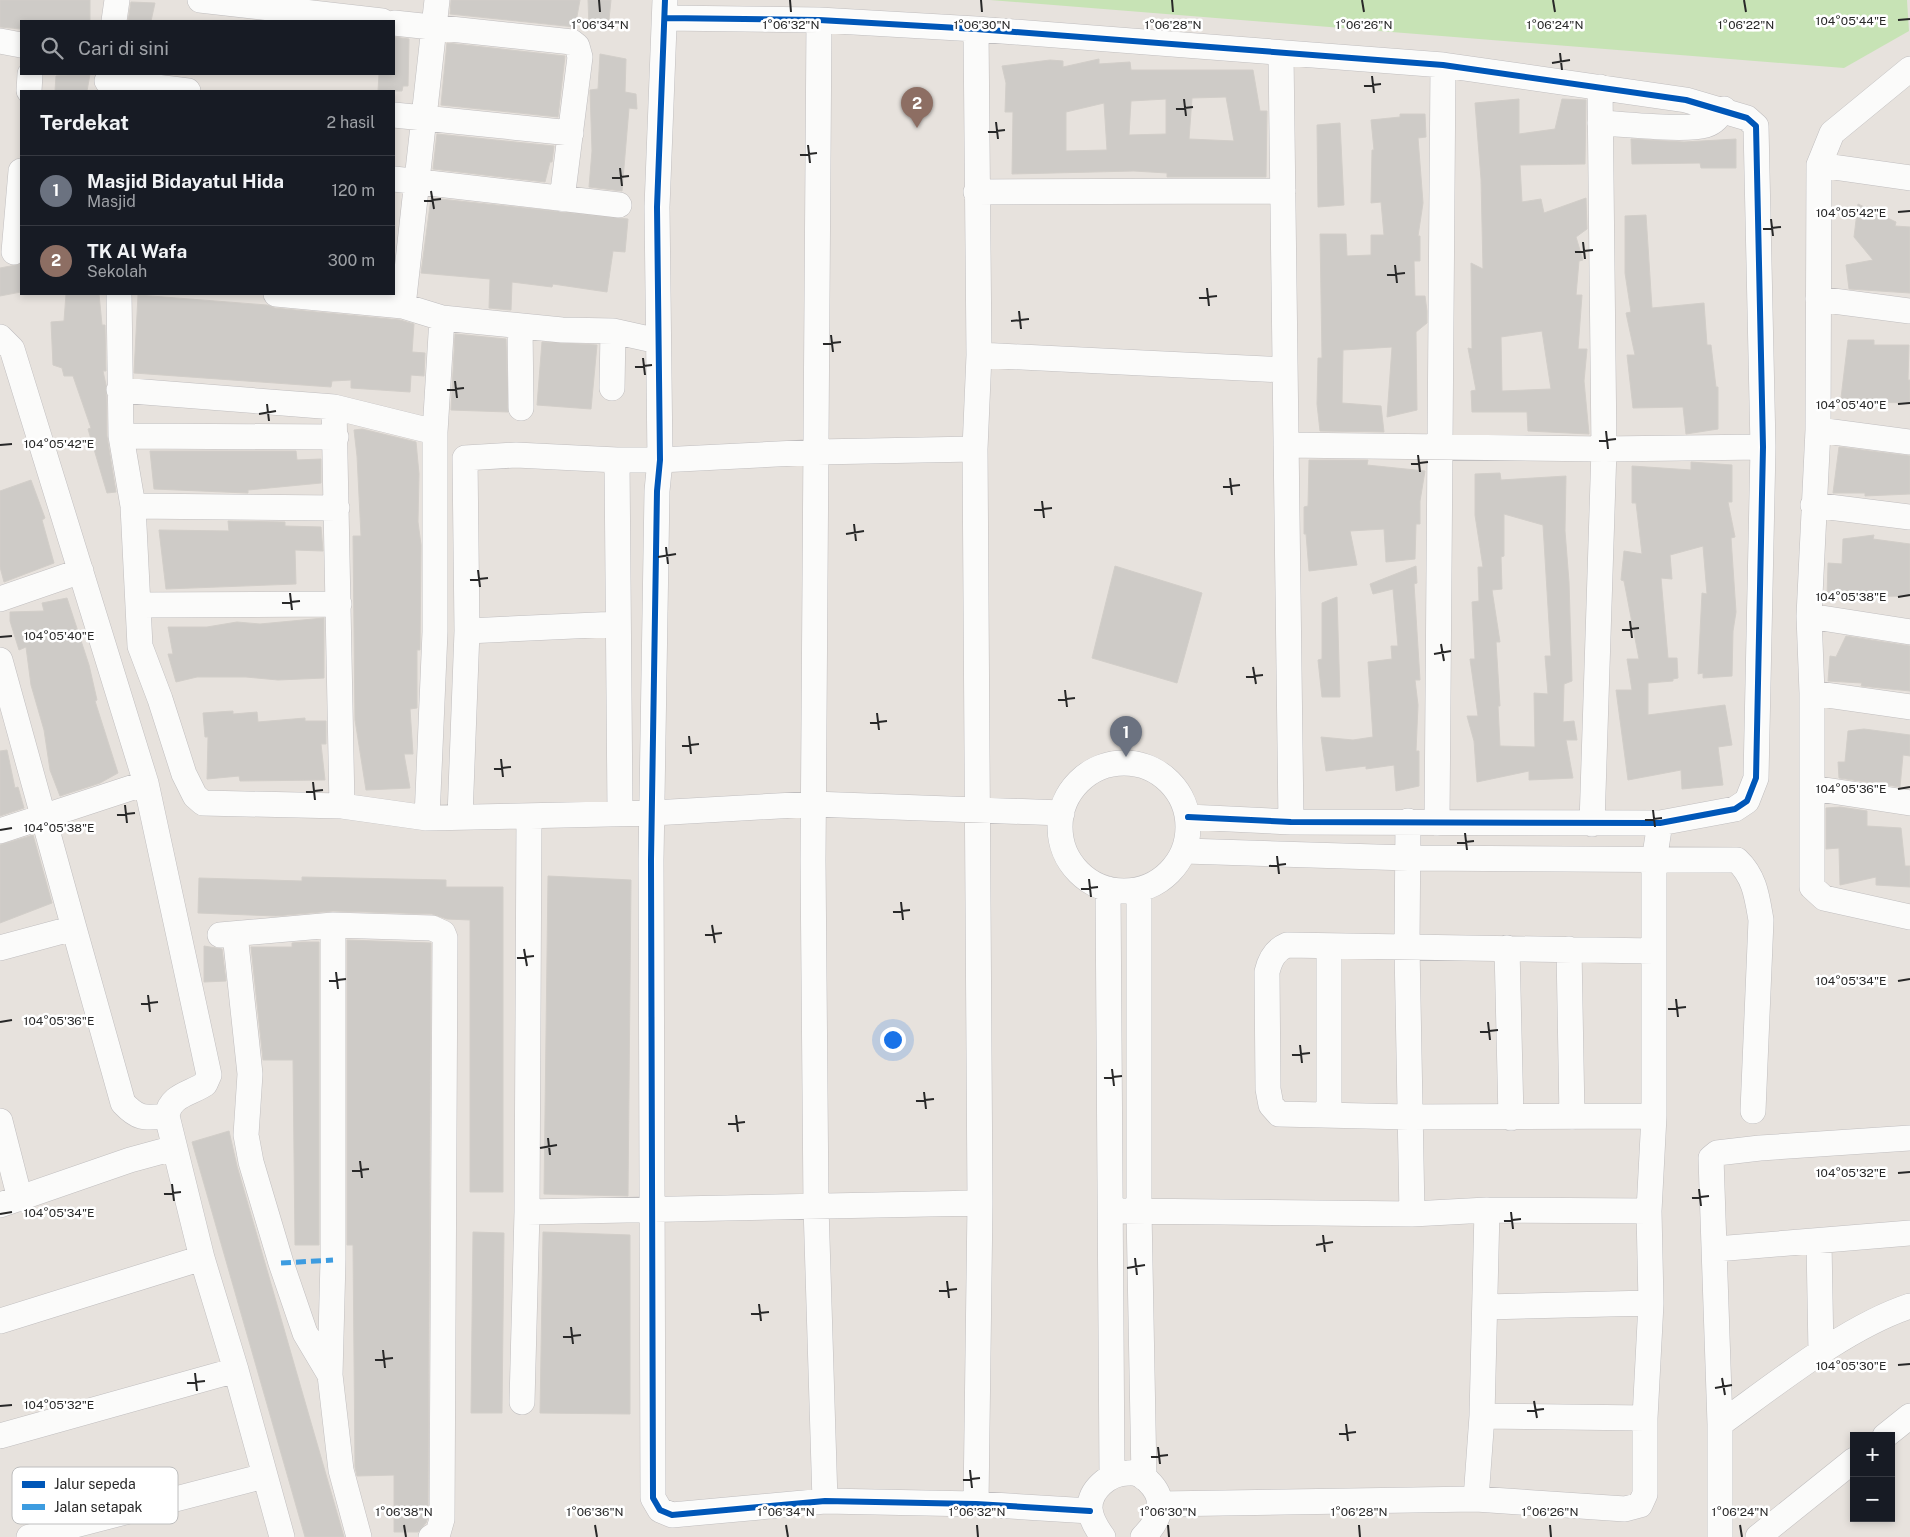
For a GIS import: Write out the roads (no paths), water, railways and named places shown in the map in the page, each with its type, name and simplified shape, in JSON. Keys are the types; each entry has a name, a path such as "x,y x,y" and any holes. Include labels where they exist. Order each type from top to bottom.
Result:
{"street":[{"path":"114,20 117,0"},
{"path":"200,0 373,20"},
{"path":"403,306 419,182 437,0"},
{"path":"1090,1510 976,1504 825,1501 672,1515 660,1510 653,1498 653,813 657,491 660,460 657,207 665,9 976,29 1443,65 1686,100 1724,109 1747,118 1756,126 1763,448 1756,778 1747,801 1735,809 1660,823 1290,822 1188,817"},
{"path":"819,20 813,804 816,1206 825,1501"},
{"path":"395,23 572,42 577,46 580,57 562,199"},
{"path":"976,29 976,192 979,354 975,449 980,1203 976,1504"},
{"path":"0,40 20,45"},
{"path":"1282,54 1290,822"},
{"path":"1437,822 1443,65"},
{"path":"1910,69 1832,133 1819,165 1818,430 1809,616 1812,693 1810,881 1815,892 1824,898 1910,917"},
{"path":"29,90 30,75"},
{"path":"107,82 179,90"},
{"path":"1592,824 1604,449 1600,87"},
{"path":"1600,123 1707,125 1717,119 1724,109"},
{"path":"395,115 571,133"},
{"path":"1819,165 1910,178"},
{"path":"395,179 619,205"},
{"path":"12,252 20,180"},
{"path":"976,192 1282,191"},
{"path":"119,295 121,436 133,506 140,646 160,698 184,774 195,796 203,802 342,806 427,818 529,817 620,812 653,813 813,804 1062,813"},
{"path":"287,295 403,306 442,318 562,330 613,331 658,341"},
{"path":"1818,299 1910,312"},
{"path":"427,818 435,632 435,432 442,318"},
{"path":"520,326 521,408"},
{"path":"612,388 613,331"},
{"path":"0,337 12,349 146,783 209,1075 205,1084 168,1105 167,1116 202,1258 236,1370 282,1537"},
{"path":"979,354 1284,370"},
{"path":"119,390 334,408 435,432"},
{"path":"334,408 342,806"},
{"path":"1818,430 1910,442"},
{"path":"121,436 336,437"},
{"path":"1286,446 1604,449 1763,448"},
{"path":"460,817 467,631 464,458 516,455 660,460 817,452 975,449"},
{"path":"617,460 620,812"},
{"path":"1813,505 1910,517"},
{"path":"133,506 337,508"},
{"path":"0,599 81,571"},
{"path":"139,605 339,604"},
{"path":"1809,616 1910,632"},
{"path":"467,631 618,624"},
{"path":"0,660 123,1103 134,1115 146,1118 167,1116"},
{"path":"1812,693 1910,707"},
{"path":"1131,763 1149,767 1165,777 1178,790 1188,817 1188,832 1184,851 1170,872 1156,884 1139,890 1124,892 1108,889 1090,881 1076,868 1065,852 1061,832 1062,813 1069,795 1080,780 1095,770 1113,764 1131,763"},
{"path":"0,831 146,783"},
{"path":"1812,788 1910,803"},
{"path":"522,1402 527,1212 529,817"},
{"path":"1408,821 1407,947 1412,1214"},
{"path":"1160,1504 1476,1499 1625,1509 1640,1505 1645,1494 1645,1418 1651,1303 1649,1210 1654,1116 1654,861 1660,823"},
{"path":"1184,851 1409,858 1654,861 1738,860 1748,870 1756,890 1761,920 1753,1111"},
{"path":"1108,889 1112,1476"},
{"path":"1139,890 1139,1211 1144,1478"},
{"path":"332,925 333,1260 330,1375 341,1470 359,1537"},
{"path":"330,1375 305,1333 280,1263 251,1162 246,1135 250,1074 227,935 332,925 432,928 443,933 447,944 442,1519 438,1533 432,1537"},
{"path":"0,948 74,928"},
{"path":"1654,951 1288,945 1279,948 1270,960 1267,972 1268,1088 1271,1105 1279,1114 1329,1113 1409,1117 1511,1118 1654,1116"},
{"path":"1329,947 1329,1113"},
{"path":"1507,948 1511,1118"},
{"path":"1569,949 1572,1117"},
{"path":"0,1121 10,1202 130,1160 174,1148"},
{"path":"1720,1537 1720,1424 1716,1249 1711,1160 1715,1154 1760,1148 1910,1138"},
{"path":"527,1212 980,1203"},
{"path":"1110,1211 1412,1214 1487,1210 1649,1210"},
{"path":"1476,1499 1482,1416 1487,1210"},
{"path":"1716,1249 1910,1233"},
{"path":"1819,1242 1821,1353"},
{"path":"0,1321 202,1258"},
{"path":"1485,1307 1651,1303"},
{"path":"1720,1424 1821,1353 1888,1313 1910,1306"},
{"path":"0,1436 236,1370"},
{"path":"1482,1416 1645,1418"},
{"path":"1890,1432 1910,1416"},
{"path":"1758,1537 1850,1463"},
{"path":"1103,1537 1094,1524 1090,1510 1095,1492 1112,1476 1127,1472 1144,1478 1156,1488 1160,1504 1157,1521 1143,1537"},
{"path":"178,1498 264,1476"},
{"path":"29,1537 79,1524"}],"place":[{"name":"TK Al Wafa","path":"917,128"},
{"name":"Masjid Bidayatul Hida","path":"1126,757"}]}
